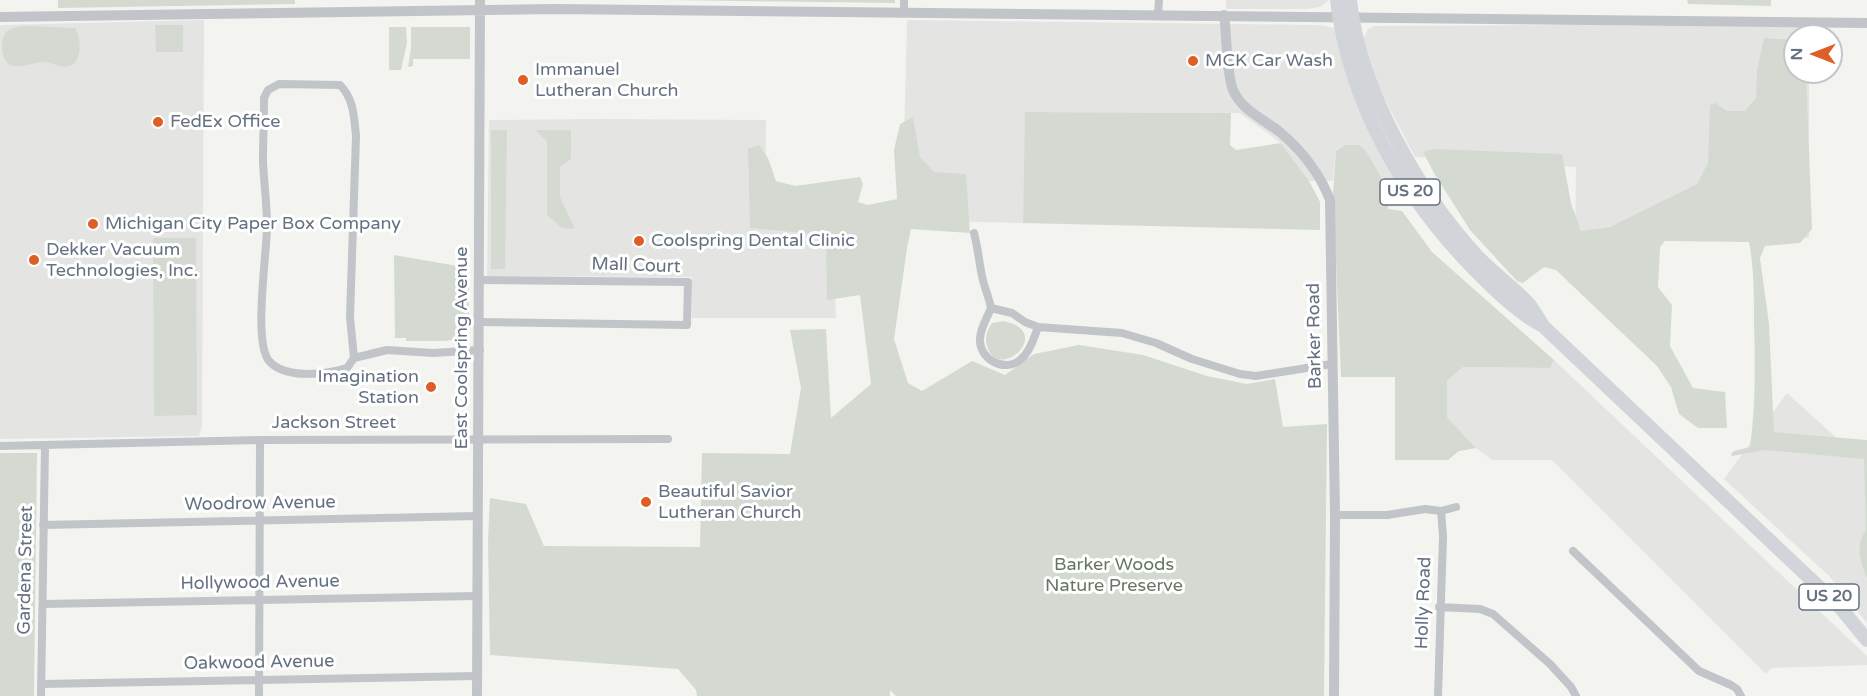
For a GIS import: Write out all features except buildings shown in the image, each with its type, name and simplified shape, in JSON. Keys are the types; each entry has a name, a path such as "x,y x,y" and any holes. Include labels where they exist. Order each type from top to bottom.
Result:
{"main road":[{"name":"US 20","path":"1337,0 1345,17 1356,80 1365,106 1392,162 1414,198 1443,236 1480,275 1523,315 1543,326 1839,606 1867,640"},
{"name":"US 20","path":"1345,17 1350,0"}],"street":[{"path":"904,0 904,13"},
{"path":"1158,15 1159,0"},
{"path":"0,17 480,5 904,13 1867,23"},
{"name":"East Coolspring Avenue","path":"477,696 480,5"},
{"name":"Barker Road","path":"1224,15 1233,89 1243,105 1302,152 1324,185 1330,200 1335,515 1334,696"},
{"path":"354,358 350,317 356,136 349,94 340,84 279,84 268,90 264,98 263,163 267,226 263,277 263,344 265,355 271,363 284,371 333,372 347,368 354,358 387,350 433,353 480,350"},
{"path":"974,233 982,278 991,308 980,331 979,342 986,358 1000,365 1016,363 1028,351 1038,327"},
{"name":"Mall Court","path":"479,280 688,282 687,325 479,321"},
{"path":"991,308 1012,313 1024,322 1038,327 1122,333 1156,343 1191,359 1240,374 1256,376 1332,364"},
{"name":"Jackson Street","path":"0,446 260,440 668,439"},
{"path":"259,696 260,440"},
{"name":"Gardena Street","path":"41,696 45,445"},
{"path":"1335,515 1387,515 1425,509 1441,511 1456,507"},
{"name":"Holly Road","path":"1438,696 1443,536 1441,511"},
{"name":"Woodrow Avenue","path":"43,525 478,516"},
{"path":"1573,551 1699,671 1731,685 1741,696"},
{"name":"Hollywood Avenue","path":"43,604 477,596"},
{"path":"1439,607 1480,609 1493,614 1550,664 1576,696"},
{"name":"Oakwood Avenue","path":"41,684 477,676"}],"shaded area":[{"path":"1226,0 1329,0 1320,7 1307,9 1226,9"},
{"path":"204,20 202,426 199,436 0,439 0,25"},
{"path":"907,20 1320,25 1334,28 1396,179 1389,190 1366,151 1359,145 1345,145 1336,151 1333,181 1309,181 1281,143 1240,113 1026,112 1023,223 902,220"},
{"path":"1374,26 1783,27 1783,84 1809,84 1809,238 1575,239 1576,167 1415,157 1378,86 1363,40 1368,29"},
{"path":"489,120 766,120 765,229 833,232 836,318 692,318 692,277 487,276"},
{"path":"1554,360 1867,656 1867,665 1771,668 1766,674 1552,460 1492,460 1476,448 1447,417 1446,382 1463,367 1550,368"},
{"path":"1787,393 1840,441 1867,445 1867,623 1830,577 1724,479"}],"green space":[{"path":"58,0 295,0 295,4 58,8"},
{"path":"662,0 895,0 895,3"},
{"path":"1687,0 1771,0 1771,6 1688,4"},
{"path":"155,25 183,25 183,52 156,52"},
{"path":"25,26 75,28 80,49 77,60 67,67 42,62 21,66 10,65 3,53 2,43 5,34 11,29"},
{"path":"389,27 406,27 407,43 401,70 389,70"},
{"path":"411,27 470,27 470,59 413,59 413,66 408,67"},
{"path":"1764,38 1783,39 1783,84 1806,84 1812,229 1800,243 1765,246 1760,258 1769,324 1774,432 1867,440 1867,578 1860,554 1861,542 1866,530 1864,459 1765,450 1732,456 1731,454 1750,447 1753,416 1754,291 1749,242 1665,241 1660,247 1658,287 1672,305 1670,346 1693,388 1725,392 1727,428 1698,428 1679,414 1671,387 1657,366 1556,270 1544,267 1523,283 1517,281 1470,230 1423,152 1434,149 1562,154 1571,203 1581,231 1610,227 1697,184 1708,163 1710,105 1716,103 1727,111 1745,111 1756,98 1757,71"},
{"path":"1025,112 1231,113 1230,145 1236,150 1281,143 1309,181 1320,202 1320,230 1023,223"},
{"name":"Barker Woods Nature Preserve","path":"913,117 920,157 934,172 966,174 970,233 911,229 894,339 908,383 922,391 972,361 1005,375 1034,354 1079,345 1143,355 1207,376 1247,384 1275,379 1283,427 1327,424 1324,696 896,696 890,690 890,696 697,696 696,690 678,669 490,655 488,542 490,498 526,504 544,546 700,547 702,453 790,454 801,388 790,330 826,329 831,418 871,384 860,295 827,300 826,241 823,235 750,228 748,149 759,145 768,158 776,181 795,186 860,177 863,184 858,202 868,205 897,199 894,150 900,124"},
{"path":"491,130 507,130 505,269 491,269"},
{"path":"535,130 571,130 571,159 560,167 560,197 575,229 562,228 547,215 547,141"},
{"path":"1345,145 1359,145 1366,151 1389,190 1388,209 1402,211 1432,252 1554,360 1550,368 1463,367 1447,381 1447,417 1476,448 1459,451 1448,460 1395,460 1395,377 1341,377 1333,194 1336,151"},
{"path":"153,238 196,238 197,415 154,416"},
{"path":"394,255 469,268 469,324 462,338 446,341 406,341 406,338 395,338"},
{"path":"1003,321 1018,326 1024,334 1025,343 1020,351 1003,360 995,357 988,349 986,339 992,323"},
{"path":"0,453 37,453 34,696 0,696"}],"place":[{"name":"MCK Car Wash","path":"1193,61"},
{"name":"Immanuel Lutheran Church","path":"523,80"},
{"name":"FedEx Office","path":"158,122"},
{"name":"Michigan City Paper Box Company","path":"93,224"},
{"name":"Coolspring Dental Clinic","path":"639,241"},
{"name":"Dekker Vacuum Technologies, Inc.","path":"34,260"},
{"name":"Imagination Station","path":"431,387"},
{"name":"Beautiful Savior Lutheran Church","path":"646,502"}]}
